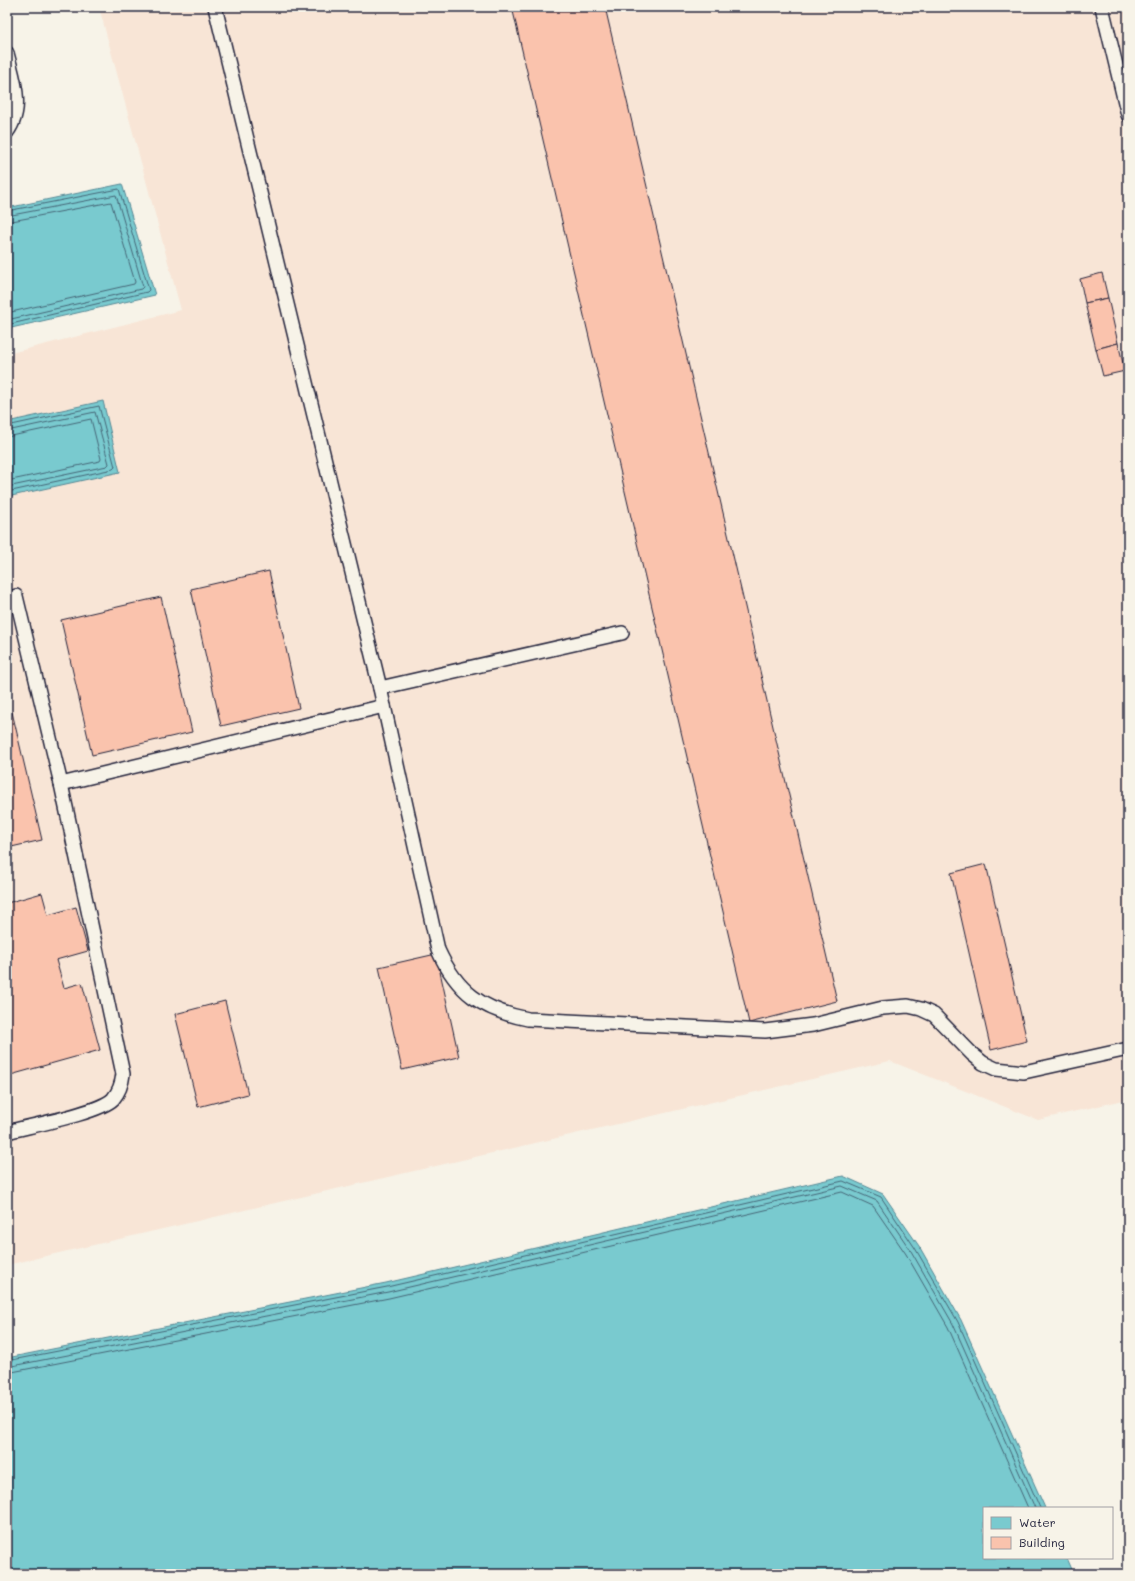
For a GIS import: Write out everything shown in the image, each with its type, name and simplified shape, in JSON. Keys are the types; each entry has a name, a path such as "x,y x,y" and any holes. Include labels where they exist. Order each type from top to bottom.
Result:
{"lane":[{"path":"215,7 380,688 438,950 446,968 458,984 472,998 489,1008 508,1015 528,1019 765,1031 813,1025 883,1008 908,1006 921,1009 934,1015 972,1054 983,1063 996,1069 1010,1072 1024,1072 1128,1049"},
{"path":"1102,7 1125,89 1128,115"},
{"path":"7,53 17,103 15,116 7,132"},
{"path":"7,1132 97,1109 113,1099 122,1083 122,1065 61,784 16,596"},
{"path":"380,688 622,633"},
{"path":"61,784 384,706"}],"shaded area":[{"path":"99,7 1128,7 1128,1099 1038,1120 890,1061 7,1265 7,354 181,310"}],"water":[{"path":"122,184 155,295 7,329 7,208"},
{"path":"103,401 120,472 7,497 7,422"},
{"path":"843,1176 883,1194 919,1246 961,1320 1045,1507 983,1507 983,1559 1067,1559 1074,1574 7,1574 7,1358 386,1283"}],"building":[{"path":"512,7 605,7 837,1001 749,1023"},
{"path":"1102,273 1108,298 1085,303 1080,279"},
{"path":"1108,298 1118,343 1096,349 1085,303"},
{"path":"1118,343 1125,371 1103,376 1096,349"},
{"path":"269,571 299,708 221,726 191,589"},
{"path":"161,597 192,732 92,755 61,620"},
{"path":"12,712 42,840 7,848 7,713"},
{"path":"986,864 1027,1041 991,1050 951,873"},
{"path":"42,893 48,915 76,907 88,951 56,960 64,988 82,983 100,1050 7,1076 7,903"},
{"path":"436,954 459,1057 402,1070 379,967"},
{"path":"225,1001 248,1094 198,1107 175,1014"}]}
